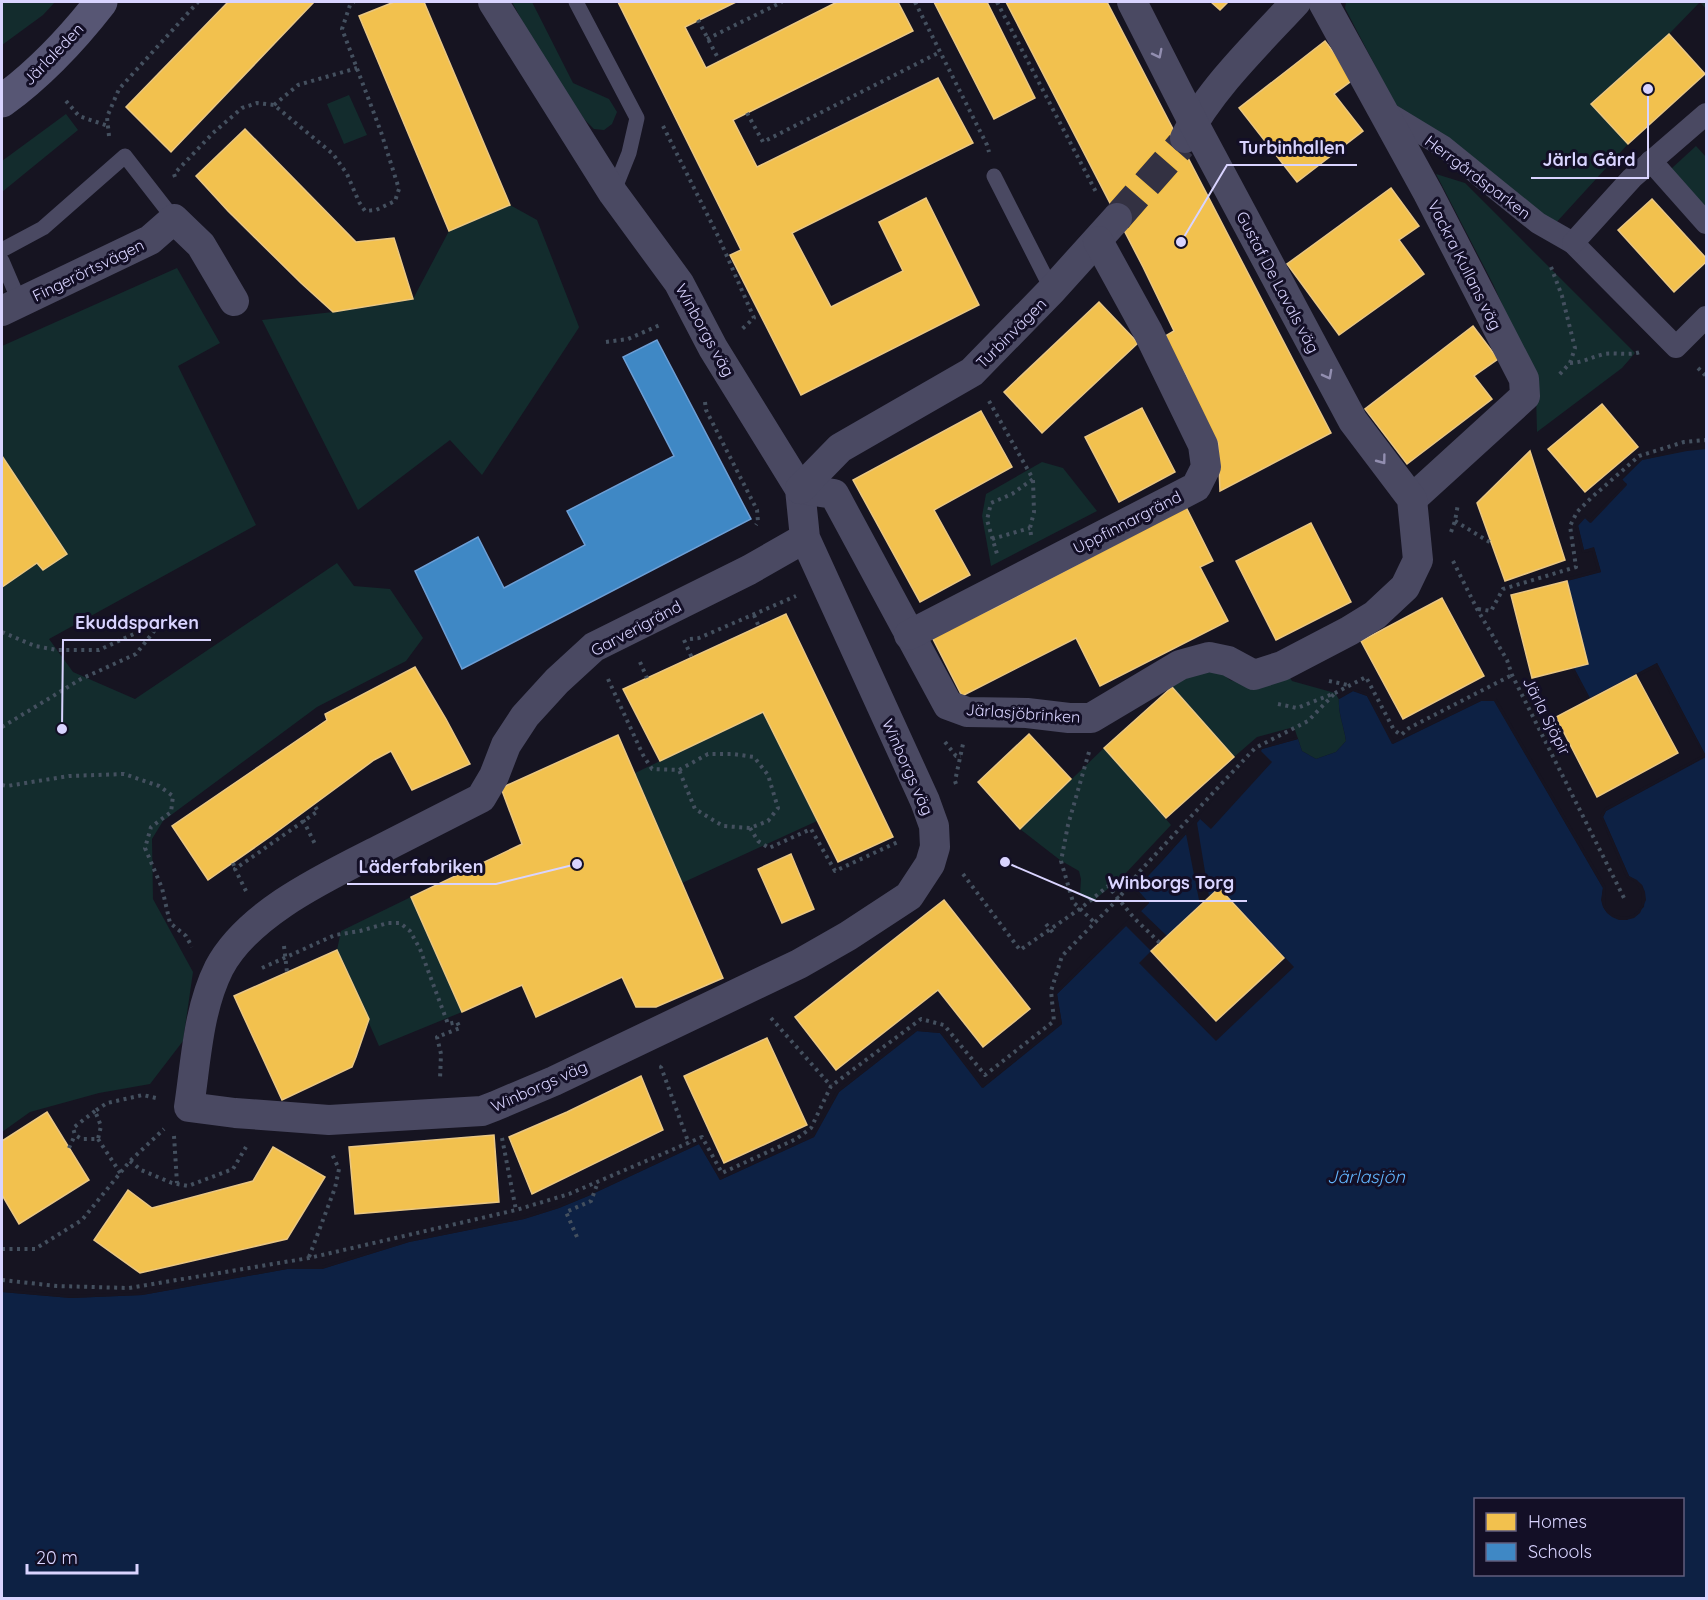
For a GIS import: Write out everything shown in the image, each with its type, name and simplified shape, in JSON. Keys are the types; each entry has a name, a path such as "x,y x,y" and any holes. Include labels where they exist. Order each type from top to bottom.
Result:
{"main road":[{"name":"Järlaleden","path":"2,101 20,88 81,27 101,2"}],"street":[{"name":"Winborgs väg","path":"181,1114 235,1113 329,1120 482,1111 554,1081 799,964 848,936 909,896 931,860 935,847 934,826 925,801 805,538 800,489 713,348 679,283 613,193 493,2"},
{"name":"Gustaf De Lavals väg","path":"1132,2 1187,134 1353,421 1412,499"},
{"path":"1187,134 1230,75 1296,2"},
{"name":"Vackra Kullans väg","path":"1323,2 1428,193 1524,379 1525,396"},
{"name":"Herrgårdsparken","path":"1383,110 1443,147 1538,223 1573,243 1676,347 1707,317"},
{"path":"1573,243 1632,178 1707,114"},
{"path":"1651,161 1707,223"},
{"path":"174,219 201,245 234,301"},
{"name":"Fingerörtsvägen","path":"11,307 150,240 174,219"},
{"name":"Turbinvägen","path":"800,489 840,448 972,372 1109,228"},
{"name":"Uppfinnargränd","path":"909,634 1196,487 1206,467 1203,445 1148,332 1109,228"},
{"path":"1412,499 1525,396"},
{"name":"Järlasjöbrinken","path":"800,489 834,494 948,705 967,712 1028,713 1069,718 1092,717 1180,665 1209,657 1228,661 1254,675 1282,666 1375,615 1405,587 1418,560 1412,499"},
{"name":"Garverigränd","path":"181,1114 202,1016 219,968 237,943 277,907 330,875 481,798 494,776 506,745 525,716 557,681 594,647 749,570 805,538"}],"lane":[{"path":"576,2 637,118 629,153 613,193"},
{"path":"2,250 43,228 125,156 174,219"},
{"path":"994,176 1052,290"},
{"path":"2,261 11,307"}],"path":[{"path":"66,101 79,116 108,126 107,117 119,89 198,2"},
{"path":"174,219 180,196 174,174 213,133 242,108 257,104 274,105 333,154 347,174 365,211 383,208 395,201 399,189 381,132 342,28 350,5 354,2"},
{"path":"707,39 782,2"},
{"path":"915,2 987,145 994,176"},
{"path":"997,2 1109,228"},
{"path":"698,20 719,60"},
{"path":"747,113 762,142 940,52"},
{"path":"274,105 298,85 357,68"},
{"path":"637,118 664,127 719,238 754,318 740,331"},
{"path":"1525,396 1544,391 1570,363 1575,348 1562,296 1539,236 1538,223"},
{"path":"606,342 628,339 669,321"},
{"path":"1570,363 1606,354"},
{"path":"972,372 1033,479 1034,512 1030,528 1034,549 1028,573 998,560 987,520 991,503 1012,494 1033,479"},
{"path":"704,398 706,410 757,510 758,522 753,531"},
{"path":"1477,609 1491,611 1503,588 1576,567 1570,526 1577,512 1640,456 1684,442 1707,440"},
{"path":"1455,521 1491,543"},
{"path":"992,539 1030,528"},
{"name":"Järla Sjöpir","path":"1451,557 1506,660 1624,898"},
{"path":"692,658 683,640 699,638 826,585"},
{"path":"754,615 759,627"},
{"path":"2,632 35,646 57,650 99,650 162,621 136,654 81,679 2,727"},
{"path":"594,647 652,770 679,770 708,754 753,757 768,775 778,808 768,821 750,828 723,826 695,809 679,770"},
{"path":"631,664 639,660 647,678"},
{"path":"1268,702 1297,708 1335,693 1366,677 1394,730 1401,735 1409,728 1512,675"},
{"path":"2,1280 57,1286 129,1288 309,1258 516,1210 569,1194 702,1137 722,1173 796,1138 811,1128 831,1086 921,1019 944,1024 985,1076 1054,1021 1051,991 1062,956 1118,899 1140,872 1255,748 1308,722 1335,693"},
{"path":"1092,717 1093,736 1068,825 1061,861 1073,902 1095,922"},
{"path":"958,772 961,756"},
{"path":"2,785 69,776 124,774 159,786 173,796 171,812 151,827 145,848 162,888 170,923 186,936 199,963 219,968"},
{"path":"235,869 273,838 318,811 314,805"},
{"path":"750,828 758,841 769,848 811,829 835,871 892,845"},
{"path":"931,860 964,874 1020,950 1081,908 1108,886 1134,918 1160,943"},
{"path":"233,863 261,921"},
{"path":"285,958 335,935 388,923 400,923 410,931 420,950 448,1024 458,1022 460,1028 437,1037 441,1054 439,1114"},
{"path":"1046,924 1054,934"},
{"path":"771,1018 831,1086"},
{"path":"69,1148 75,1135 73,1128 107,1103 143,1095 181,1114"},
{"path":"95,1111 101,1126 98,1139 121,1173"},
{"path":"2,1249 35,1249 82,1220 130,1161 181,1114"},
{"path":"177,1184 181,1114"},
{"path":"75,1135 82,1139 98,1139"},
{"path":"130,1161 141,1170 188,1186 233,1168 251,1140"},
{"path":"309,1258 335,1188 339,1169 330,1148"},
{"path":"577,1237 566,1212 591,1201 598,1182"}],"green space":[{"path":"2,2 55,2 43,15 2,45"},
{"path":"512,2 532,2 573,83 609,99 617,112 612,124 604,130 594,129 584,119 532,39"},
{"path":"1346,2 1700,2 1669,34 1591,103 1628,144 1554,225 1395,104 1345,8"},
{"path":"349,95 367,135 344,144 327,104"},
{"path":"66,114 78,130 2,192 2,161"},
{"path":"1696,146 1706,157 1706,208 1671,169"},
{"path":"1436,174 1465,183 1635,353 1622,368 1537,432 1533,373 1493,284"},
{"path":"510,205 537,220 579,327 482,475 450,440 358,510 262,320 333,312 413,299 449,231"},
{"path":"177,268 220,343 178,366 256,525 49,639 73,672 135,699 337,563 354,586 390,589 423,638 406,661 317,707 163,821 152,839 153,899 193,972 183,1041 150,1084 99,1093 30,1112 2,1132 2,587 37,563 43,570 67,554 2,456 2,346"},
{"path":"1042,462 1063,468 1097,511 991,566 982,516 986,494"},
{"path":"1218,670 1230,680 1244,684 1288,675 1292,681 1335,693 1339,699 1346,741 1336,752 1316,759 1302,751 1294,727 1257,737 1234,757 1172,687 1180,677"},
{"path":"763,712 817,821 682,883 635,773"},
{"path":"1104,748 1171,825 1124,875 1092,902 1080,895 1079,871 1060,860 1020,829"},
{"path":"411,897 462,1012 379,1046 337,950 341,931"}],"water":[{"path":"1706,446 1706,756 1657,663 1590,699 1574,668 1588,664 1567,581 1601,572 1594,548 1584,550 1578,526 1585,518 1590,523 1627,484 1622,480 1642,460"},
{"name":"Järlasjön","path":"1353,691 1367,696 1393,744 1481,701 1494,700 1603,888 1603,907 1609,914 1627,920 1644,907 1645,893 1642,885 1629,876 1603,817 1606,811 1706,757 1706,1598 2,1598 2,1292 71,1298 142,1295 287,1269 322,1269 409,1242 524,1219 559,1208 699,1144 720,1180 814,1137 839,1092 917,1031 940,1033 983,1088 1062,1024 1057,994 1149,903 1136,889 1262,749 1298,739 1302,751 1316,759 1336,752 1346,741 1339,699"}],"pier":[{"path":"1706,443 1706,449 1642,460 1622,479 1627,485 1591,523 1585,518 1578,525 1584,550 1594,547 1601,572 1567,581 1588,664 1574,668 1590,698 1657,663 1706,756 1606,811 1603,817 1629,876 1642,885 1646,900 1640,913 1634,918 1619,920 1607,913 1603,907 1601,900 1603,888 1494,701 1481,701 1392,744 1367,696 1353,691 1339,699 1337,696 1353,688 1369,694 1394,740 1480,698 1496,698 1606,887 1605,906 1614,915 1626,917 1633,915 1641,906 1642,893 1635,882 1626,877 1600,816 1605,808 1703,755 1656,667 1588,701 1571,668 1584,662 1564,580 1597,570 1592,551 1582,552 1575,524 1584,515 1590,519 1623,485 1619,481 1620,478 1640,458"},
{"path":"1297,737 1298,739 1262,749 1261,751 1272,762 1211,829 1200,819 1197,823 1209,896 1219,888 1294,967 1216,1041 1139,963 1151,951 1126,926 1057,994 1062,1024 982,1088 940,1033 917,1031 839,1092 814,1137 720,1180 699,1144 559,1208 524,1219 409,1242 322,1269 287,1269 142,1295 71,1298 2,1292 2,1289 71,1295 142,1292 287,1266 322,1266 408,1239 523,1216 558,1205 699,1141 702,1142 721,1176 812,1135 837,1089 916,1028 942,1031 983,1084 1059,1023 1054,992 1145,903 1133,890 1133,886 1162,857 1260,747","holes":["1186,834 1200,905 1167,936 1141,911 1149,903 1136,888"]}],"building: Homes":[{"path":"228,2 314,2 171,152 126,107"},
{"path":"394,2 424,2 510,205 449,231 359,16"},
{"path":"618,2 736,2 685,27 706,68 837,2 898,2 913,31 733,120 757,167 938,78 973,143 792,233 831,307 903,271 879,222 926,198 979,305 801,395 730,255 741,250"},
{"path":"934,2 987,2 1035,98 994,119"},
{"path":"1006,2 1107,2 1331,433 1220,491 1218,443 1198,406 1186,375 1162,338 1174,331"},
{"path":"1211,2 1228,2 1220,10"},
{"path":"1669,34 1705,74 1628,144 1591,104"},
{"path":"1325,41 1354,79 1334,94 1363,131 1297,182 1239,108"},
{"path":"245,129 356,242 394,238 413,299 333,312 228,211 196,176"},
{"path":"1391,188 1419,226 1399,240 1424,274 1339,335 1287,264"},
{"path":"1652,199 1706,258 1706,262 1674,292 1618,230"},
{"path":"1099,302 1138,343 1042,433 1004,392"},
{"path":"1473,326 1498,359 1474,376 1492,399 1407,464 1365,409"},
{"path":"1602,404 1638,447 1585,492 1548,449"},
{"path":"1142,408 1175,472 1119,502 1085,437"},
{"path":"981,411 1012,467 934,510 970,575 920,602 853,480"},
{"path":"1530,451 1565,560 1505,581 1477,503"},
{"path":"2,456 67,554 43,570 37,563 2,587"},
{"path":"1186,507 1213,561 1200,567 1228,621 1100,686 1076,638 962,696 932,637 1000,605"},
{"path":"1311,523 1351,602 1276,640 1236,561"},
{"path":"1567,581 1588,664 1532,678 1511,595"},
{"path":"1442,598 1484,676 1403,719 1361,641"},
{"path":"786,614 893,837 838,862 763,712 660,761 623,689"},
{"path":"415,667 470,764 412,790 391,751 374,760 208,880 172,826 327,720 325,714"},
{"path":"1636,675 1678,753 1597,797 1556,717"},
{"path":"1172,687 1234,757 1166,818 1104,748"},
{"path":"1029,734 1071,779 1020,829 978,782"},
{"path":"618,735 723,978 656,1007 636,1007 622,977 536,1017 522,985 462,1012 411,897 522,844 501,788"},
{"path":"791,854 814,909 782,923 758,869"},
{"path":"1219,888 1284,958 1216,1021 1151,951"},
{"path":"944,900 1030,1009 983,1047 938,990 836,1070 795,1017"},
{"path":"337,950 369,1019 356,1057 352,1067 282,1100 234,996"},
{"path":"767,1038 807,1125 724,1163 684,1076"},
{"path":"641,1076 663,1130 532,1194 509,1137"},
{"path":"47,1112 89,1180 19,1224 2,1195 2,1141"},
{"path":"494,1135 499,1202 355,1214 349,1147"},
{"path":"273,1147 325,1177 287,1239 140,1273 94,1240 128,1190 152,1208 253,1181"}],"building: Schools":[{"path":"657,340 751,519 462,669 415,571 478,537 504,588 585,545 567,511 674,456 623,357"}],"tunnel":[{"path":"1117,218 1181,145"}],"place":[{"name":"Järla Gård","path":"1648,89"},
{"name":"Turbinhallen","path":"1181,242"},
{"name":"Ekuddsparken","path":"62,729"},
{"name":"Winborgs Torg","path":"1005,862"},
{"name":"Läderfabriken","path":"577,864"}]}
